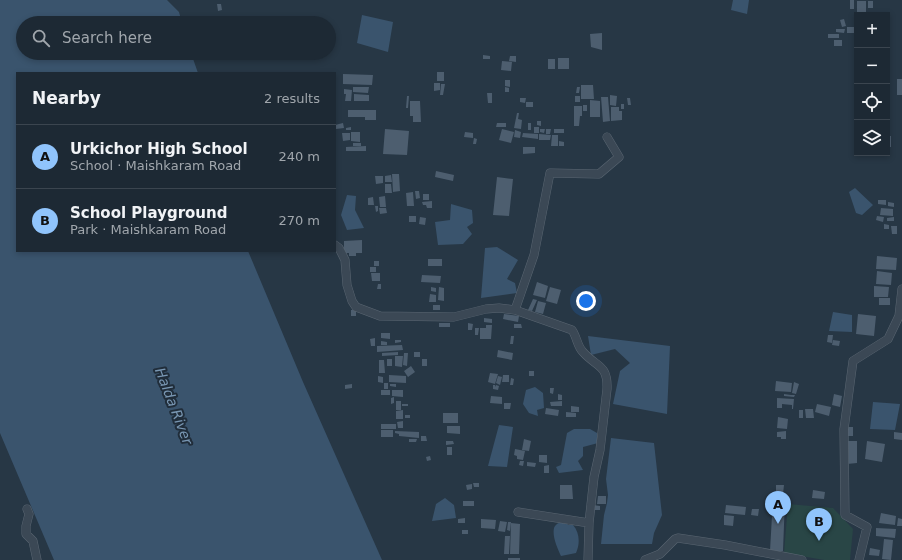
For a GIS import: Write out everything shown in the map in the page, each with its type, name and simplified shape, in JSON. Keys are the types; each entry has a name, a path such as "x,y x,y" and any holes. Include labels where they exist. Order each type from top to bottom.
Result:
{"street":[{"path":"515,310 534,255 550,173 599,174 619,157 607,137"},
{"path":"336,246 339,248 345,260 347,285 352,301 356,307 380,316 454,317 499,308 515,310 572,330 576,335 583,352 597,363 606,375 607,381 600,450 594,477 588,523 588,560"},
{"path":"859,560 867,527 845,515 844,429 853,361 888,339 898,316 902,289"},
{"path":"27,508 29,514 26,534 33,541 37,560"},
{"path":"518,512 588,523"},
{"path":"646,560 662,557 675,539 682,538 802,560"}],"green space":[{"path":"788,504 833,508 853,529 850,560 824,560 784,553"}],"water":[{"name":"Halda River","path":"0,0 167,0 179,12 180,16 16,16 16,60 193,60 198,72 16,72 16,252 248,252 303,382 382,560 54,560 0,433"},
{"path":"733,0 749,0 747,14 731,10"},
{"path":"362,15 393,22 388,52 357,43"},
{"path":"855,188 873,205 862,215 856,213 849,192"},
{"path":"347,195 356,196 355,210 364,228 347,230 341,215"},
{"path":"451,204 472,210 473,223 467,227 472,234 463,244 438,245 435,222 450,220"},
{"path":"497,247 518,260 507,279 515,283 517,293 481,298 485,248"},
{"path":"833,312 852,315 852,332 829,331"},
{"path":"588,336 670,346 667,414 613,404 620,371 630,363 615,349 591,355"},
{"path":"535,387 543,393 544,408 537,410 538,416 529,413 523,404 526,390"},
{"path":"873,402 900,404 895,430 870,429"},
{"path":"499,425 513,427 507,467 488,466"},
{"path":"574,429 590,429 597,433 598,443 583,447 583,456 578,461 583,470 559,473 556,467 561,465 567,433"},
{"path":"611,438 654,443 662,515 654,533 652,544 601,544 608,495 606,479"},
{"path":"445,498 454,505 456,518 432,521 436,504"},
{"path":"565,520 568,525 573,525 577,531 579,542 576,553 561,556 554,535 554,528 556,525"}],"building":[{"path":"850,0 854,0 854,9 850,9"},
{"path":"857,1 866,1 866,12 857,12"},
{"path":"868,1 873,1 873,8 868,8"},
{"path":"217,4 221,4 222,10 218,11"},
{"path":"844,19 846,26 842,27 840,20"},
{"path":"847,27 854,27 854,33 847,33"},
{"path":"836,29 845,29 844,33 836,32"},
{"path":"602,33 602,50 591,47 590,34"},
{"path":"828,34 839,34 839,38 828,38"},
{"path":"834,40 842,40 842,46 834,46"},
{"path":"483,55 490,56 490,59 483,59"},
{"path":"510,56 516,56 516,62 509,61"},
{"path":"558,58 569,58 569,69 558,69"},
{"path":"548,59 555,59 555,69 548,69"},
{"path":"502,61 512,62 511,71 501,70"},
{"path":"437,72 444,72 444,81 437,81"},
{"path":"343,74 373,75 372,85 343,84"},
{"path":"897,79 902,79 902,95 897,95"},
{"path":"505,80 510,80 510,87 505,86"},
{"path":"434,83 440,83 440,90 434,91"},
{"path":"441,84 445,84 443,95 440,95"},
{"path":"581,85 593,85 594,99 581,99"},
{"path":"353,87 369,87 368,93 353,92"},
{"path":"505,87 509,88 509,92 505,92"},
{"path":"577,87 580,87 579,93 576,93"},
{"path":"344,89 352,90 351,101 345,101 346,94 344,94"},
{"path":"487,93 492,93 492,103 488,103"},
{"path":"354,94 369,95 369,101 354,101"},
{"path":"610,95 617,96 616,106 610,105"},
{"path":"407,96 409,96 408,108 406,108"},
{"path":"575,96 580,96 580,102 575,102"},
{"path":"601,97 608,97 610,121 603,122"},
{"path":"520,98 526,98 525,103 520,102"},
{"path":"627,98 630,98 631,105 628,105"},
{"path":"590,100 600,101 600,117 590,117"},
{"path":"410,101 420,101 421,122 413,122 413,116 410,116"},
{"path":"526,102 533,102 533,107 526,107"},
{"path":"621,104 624,104 624,109 621,109"},
{"path":"583,105 587,105 587,111 583,111"},
{"path":"574,106 582,106 582,116 580,116 579,126 574,126"},
{"path":"611,107 619,107 619,111 622,111 622,120 611,121"},
{"path":"348,110 376,110 376,120 365,120 365,117 348,117"},
{"path":"517,113 519,113 518,119 522,120 521,129 514,128"},
{"path":"537,121 541,121 541,126 537,125"},
{"path":"343,123 344,128 336,129 336,125"},
{"path":"497,123 506,123 506,127 496,127"},
{"path":"528,123 531,123 531,130 528,130"},
{"path":"351,127 351,130 346,130 346,128"},
{"path":"534,127 539,127 539,133 534,133"},
{"path":"385,129 409,131 407,155 383,154"},
{"path":"502,129 514,132 511,143 499,140"},
{"path":"540,129 545,129 544,133 540,132"},
{"path":"546,129 551,129 550,134 546,134"},
{"path":"554,129 564,129 564,133 554,133"},
{"path":"515,130 521,132 520,138 514,137"},
{"path":"351,132 360,132 360,142 351,141"},
{"path":"465,132 473,133 473,138 464,137"},
{"path":"342,133 350,133 350,140 343,141"},
{"path":"523,133 538,134 538,139 522,137"},
{"path":"539,134 551,135 550,140 539,140"},
{"path":"552,135 558,135 558,146 551,146"},
{"path":"890,136 891,136 890,147"},
{"path":"474,138 477,139 476,144 473,144"},
{"path":"559,141 564,142 564,146 559,146"},
{"path":"353,143 361,143 361,146 353,146"},
{"path":"366,146 366,151 346,151 346,147"},
{"path":"523,147 535,147 535,153 523,154"},
{"path":"436,171 454,175 453,181 435,177"},
{"path":"392,174 399,174 400,191 393,192"},
{"path":"391,175 392,182 385,182 385,176"},
{"path":"375,176 383,176 383,183 376,184"},
{"path":"497,177 513,179 509,216 493,215"},
{"path":"385,184 391,184 392,193 385,193"},
{"path":"415,191 419,191 420,198 416,199"},
{"path":"413,192 414,206 407,206 406,193"},
{"path":"423,194 429,194 429,200 423,200"},
{"path":"385,196 386,207 380,207 379,197"},
{"path":"373,197 374,205 368,205 368,198"},
{"path":"878,200 886,200 886,205 878,204"},
{"path":"432,201 432,208 427,208 422,202"},
{"path":"888,202 894,203 894,207 888,206"},
{"path":"375,206 378,206 378,211 376,212"},
{"path":"379,208 386,208 387,213 380,214"},
{"path":"881,208 893,209 893,216 880,215"},
{"path":"409,216 416,216 416,222 409,222"},
{"path":"877,216 884,217 883,222 876,220"},
{"path":"420,217 426,218 425,225 419,224"},
{"path":"894,217 894,221 887,221 887,218"},
{"path":"884,224 889,225 889,229 884,229"},
{"path":"891,226 897,226 897,234 892,234"},
{"path":"362,240 362,253 356,253 356,256 349,256 349,253 344,253 344,241"},
{"path":"877,256 897,258 896,270 876,269"},
{"path":"428,259 442,259 442,266 428,266"},
{"path":"374,261 379,261 379,266 374,266"},
{"path":"370,267 376,267 376,272 370,272"},
{"path":"877,271 892,273 891,285 876,284"},
{"path":"371,273 380,273 380,281 372,281"},
{"path":"422,275 441,276 440,283 421,282"},
{"path":"537,282 548,286 545,298 533,295"},
{"path":"378,284 381,284 381,289 377,289"},
{"path":"874,286 889,287 888,297 874,297"},
{"path":"431,287 436,288 436,292 431,291"},
{"path":"439,287 444,288 444,301 438,300"},
{"path":"550,287 561,290 557,304 546,301"},
{"path":"430,294 436,295 436,302 429,302"},
{"path":"879,298 890,298 890,305 879,305"},
{"path":"533,299 537,300 532,311 528,310"},
{"path":"538,301 546,303 543,314 535,312"},
{"path":"433,305 440,305 440,310 433,310"},
{"path":"351,310 356,310 356,316 351,316"},
{"path":"504,314 519,316 518,322 503,319"},
{"path":"858,314 876,316 874,336 856,334"},
{"path":"484,318 492,319 492,323 484,322"},
{"path":"439,323 450,323 450,327 439,327"},
{"path":"468,323 473,324 472,330 468,330"},
{"path":"514,324 521,324 522,328 514,328"},
{"path":"486,325 492,325 491,339 480,339 480,328 486,328"},
{"path":"475,328 479,328 478,335 475,335"},
{"path":"381,333 390,333 390,339 381,338"},
{"path":"828,335 833,335 832,343 827,342"},
{"path":"511,336 514,336 513,344 510,344"},
{"path":"375,338 375,346 371,346 370,339"},
{"path":"395,340 401,340 401,342 395,343"},
{"path":"833,340 840,341 839,346 832,345"},
{"path":"381,341 387,342 387,345 381,345"},
{"path":"402,345 403,350 377,352 377,346"},
{"path":"498,350 513,353 512,360 497,357"},
{"path":"398,352 398,355 382,356 382,353"},
{"path":"414,352 420,352 420,357 414,357"},
{"path":"404,353 408,353 407,366 403,365"},
{"path":"395,356 403,356 402,367 395,366"},
{"path":"387,359 392,359 392,366 387,366"},
{"path":"422,359 427,359 427,366 422,366"},
{"path":"379,360 384,360 385,373 379,373"},
{"path":"411,366 415,372 408,377 404,371"},
{"path":"529,371 534,371 534,376 529,376"},
{"path":"490,373 498,374 495,384 488,382"},
{"path":"389,375 406,376 406,383 389,382"},
{"path":"503,375 509,375 509,382 502,382"},
{"path":"378,376 383,377 383,383 378,382"},
{"path":"498,376 502,377 500,385 496,383"},
{"path":"511,378 514,379 513,385 510,385"},
{"path":"776,381 792,383 791,392 775,391"},
{"path":"794,382 799,384 796,394 792,393"},
{"path":"384,383 388,383 388,389 384,389"},
{"path":"352,384 352,388 345,389 345,385"},
{"path":"390,384 396,384 396,387 390,386"},
{"path":"493,385 495,385 495,387 496,385 499,386 498,390 493,389"},
{"path":"550,388 554,388 553,394 550,393"},
{"path":"381,390 390,390 390,395 381,395"},
{"path":"392,390 403,390 403,397 392,396"},
{"path":"558,394 562,395 562,400 558,400"},
{"path":"784,394 795,395 794,397 784,396"},
{"path":"834,394 842,396 840,407 832,405"},
{"path":"491,396 502,397 502,404 490,403"},
{"path":"394,397 394,403 391,404 391,398"},
{"path":"777,398 794,399 793,409 792,405 782,404 782,408 777,408"},
{"path":"396,401 401,401 401,410 396,410"},
{"path":"562,401 562,406 551,406 550,402"},
{"path":"504,403 511,403 510,409 504,409"},
{"path":"402,404 408,404 408,406 402,406"},
{"path":"817,404 831,407 829,416 815,412"},
{"path":"571,406 579,407 579,412 571,412"},
{"path":"546,408 559,410 558,416 545,414"},
{"path":"805,409 813,409 814,418 806,418"},
{"path":"403,410 403,419 396,419 396,411"},
{"path":"799,410 803,410 803,418 799,418"},
{"path":"566,412 576,413 576,417 566,417"},
{"path":"443,413 458,413 458,423 443,423"},
{"path":"405,415 410,415 410,418 405,418"},
{"path":"778,417 788,419 787,429 777,428"},
{"path":"403,421 403,428 398,428 397,422"},
{"path":"381,424 396,424 396,429 381,429"},
{"path":"447,426 460,426 460,434 447,433"},
{"path":"846,427 853,427 853,436 846,436"},
{"path":"381,430 393,430 393,437 381,437"},
{"path":"395,431 419,432 419,438 399,436 399,434 395,433"},
{"path":"786,431 786,439 777,437 777,432"},
{"path":"894,432 902,433 902,440 894,439"},
{"path":"421,436 426,436 427,441 421,441"},
{"path":"409,439 417,439 416,442 409,442"},
{"path":"524,439 531,441 529,451 522,450"},
{"path":"446,441 453,441 454,444 446,445"},
{"path":"846,441 857,441 857,463 847,464"},
{"path":"867,441 885,444 882,462 865,459"},
{"path":"447,447 452,447 452,455 447,455"},
{"path":"515,449 525,451 523,460 517,459 517,456 514,455"},
{"path":"539,455 547,455 547,463 539,462"},
{"path":"430,456 431,460 427,461 426,457"},
{"path":"520,461 524,461 523,466 519,465"},
{"path":"527,462 536,463 535,467 527,466"},
{"path":"549,465 549,473 544,473 544,466"},
{"path":"473,483 479,483 479,487 474,487"},
{"path":"472,484 472,489 467,490 466,485"},
{"path":"560,485 572,485 573,499 560,499"},
{"path":"776,485 784,485 783,494 776,494"},
{"path":"813,490 825,492 824,499 812,498"},
{"path":"598,496 606,496 606,504 597,504"},
{"path":"773,498 785,499 783,551 770,551"},
{"path":"463,501 474,501 474,506 463,506"},
{"path":"593,505 600,506 600,510 593,510"},
{"path":"726,505 746,507 745,515 725,513"},
{"path":"752,509 759,509 758,516 751,515"},
{"path":"881,513 896,516 895,525 879,523"},
{"path":"724,515 734,516 733,526 724,525"},
{"path":"465,518 465,523 458,523 458,519"},
{"path":"898,518 902,519 902,526 897,526"},
{"path":"481,519 496,520 495,529 481,528"},
{"path":"500,521 507,522 505,532 498,531"},
{"path":"508,522 511,522 510,531 507,530"},
{"path":"511,523 520,524 519,554 510,554"},
{"path":"876,528 896,529 895,538 876,536"},
{"path":"462,530 468,530 468,534 462,534"},
{"path":"505,536 510,536 509,554 504,554"},
{"path":"884,539 893,540 891,560 882,559"},
{"path":"870,548 880,550 879,556 869,555"},
{"path":"508,558 520,558 520,560 508,560"}],"place":[{"name":"Urkichor High School","path":"778,524"},
{"name":"School Playground","path":"819,541"}]}
